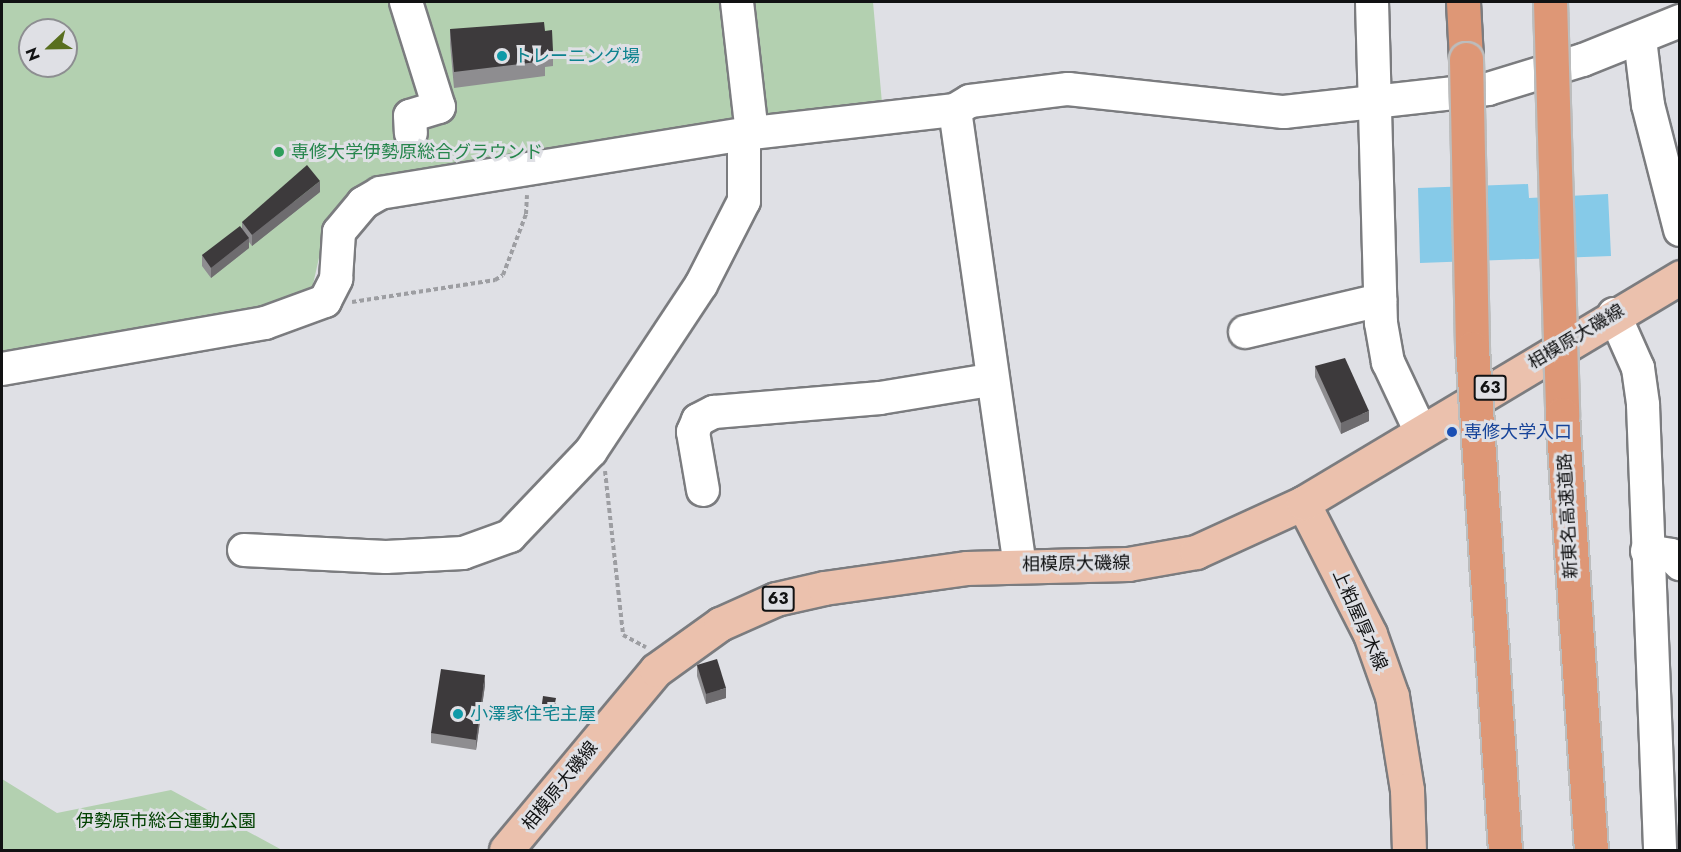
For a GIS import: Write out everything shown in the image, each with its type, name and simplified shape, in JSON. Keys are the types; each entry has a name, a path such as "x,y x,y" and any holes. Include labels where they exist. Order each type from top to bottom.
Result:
{"highway":[{"path":"1465,2 1472,348 1504,850"},
{"name":"新東名高速道路","path":"1550,2 1563,426 1591,850"},
{"path":"1552,117 1558,2"}],"main road":[{"name":"相模原大磯線","path":"506,850 668,660 720,624 776,599 926,572 1020,565 1151,562 1245,534 1303,503 1420,430 1680,277"},
{"name":"上粕屋厚木線","path":"1303,503 1370,634 1392,696 1407,790 1409,850"}],"street":[{"path":"406,2 439,107 410,117 411,133"},
{"path":"244,550 386,557 486,546 510,536 543,507 601,435 701,285 744,201 748,134 737,2"},
{"path":"1372,2 1377,101 1380,300 1388,362 1420,430"},
{"path":"2,369 265,323 325,301 336,279 339,232 363,203 380,193 748,134 955,110 970,101 1068,89 1284,112 1377,101 1528,80 1640,39 1680,21"},
{"path":"1640,39 1648,105 1680,230"},
{"path":"955,110 990,380 1020,565"},
{"path":"1255,323 1380,300"},
{"path":"1614,314 1638,368 1643,405 1660,850"},
{"path":"703,490 693,432 698,420 714,412 880,398 990,380"},
{"path":"1647,551 1671,555 1680,564"}],"path":[{"path":"325,301 331,305 495,280 503,275 526,214 529,170"},
{"path":"601,435 622,635 668,660"}],"green space":[{"name":"専修大学伊勢原総合グラウンド","path":"2,2 725,2 739,113 732,124 379,180 325,231 312,289 254,313 2,355"},
{"path":"748,2 873,2 882,103 769,119 761,112"},
{"name":"伊勢原市総合運動公園","path":"2,779 57,813 171,790 282,850 2,850"}],"water":[{"path":"1528,184 1529,198 1608,194 1611,256 1420,263 1418,188"}],"building":[{"name":"トレーニング場","path":"544,22 545,31 552,30 553,51 544,52 545,61 454,72 450,29"},
{"path":"307,165 320,181 252,235 242,222"},
{"path":"240,226 249,238 211,268 202,255"},
{"path":"1345,358 1369,411 1341,423 1315,366"},
{"path":"717,659 726,688 706,694 697,665"},
{"name":"小澤家住宅主屋","path":"441,669 485,675 476,740 431,733"},
{"path":"543,696 556,698 553,713 541,711"}],"place":[{"name":"トレーニング場","path":"502,56"},
{"name":"専修大学伊勢原総合グラウンド","path":"279,152"},
{"name":"専修大学入口","path":"1452,432"},
{"name":"小澤家住宅主屋","path":"458,714"}]}
